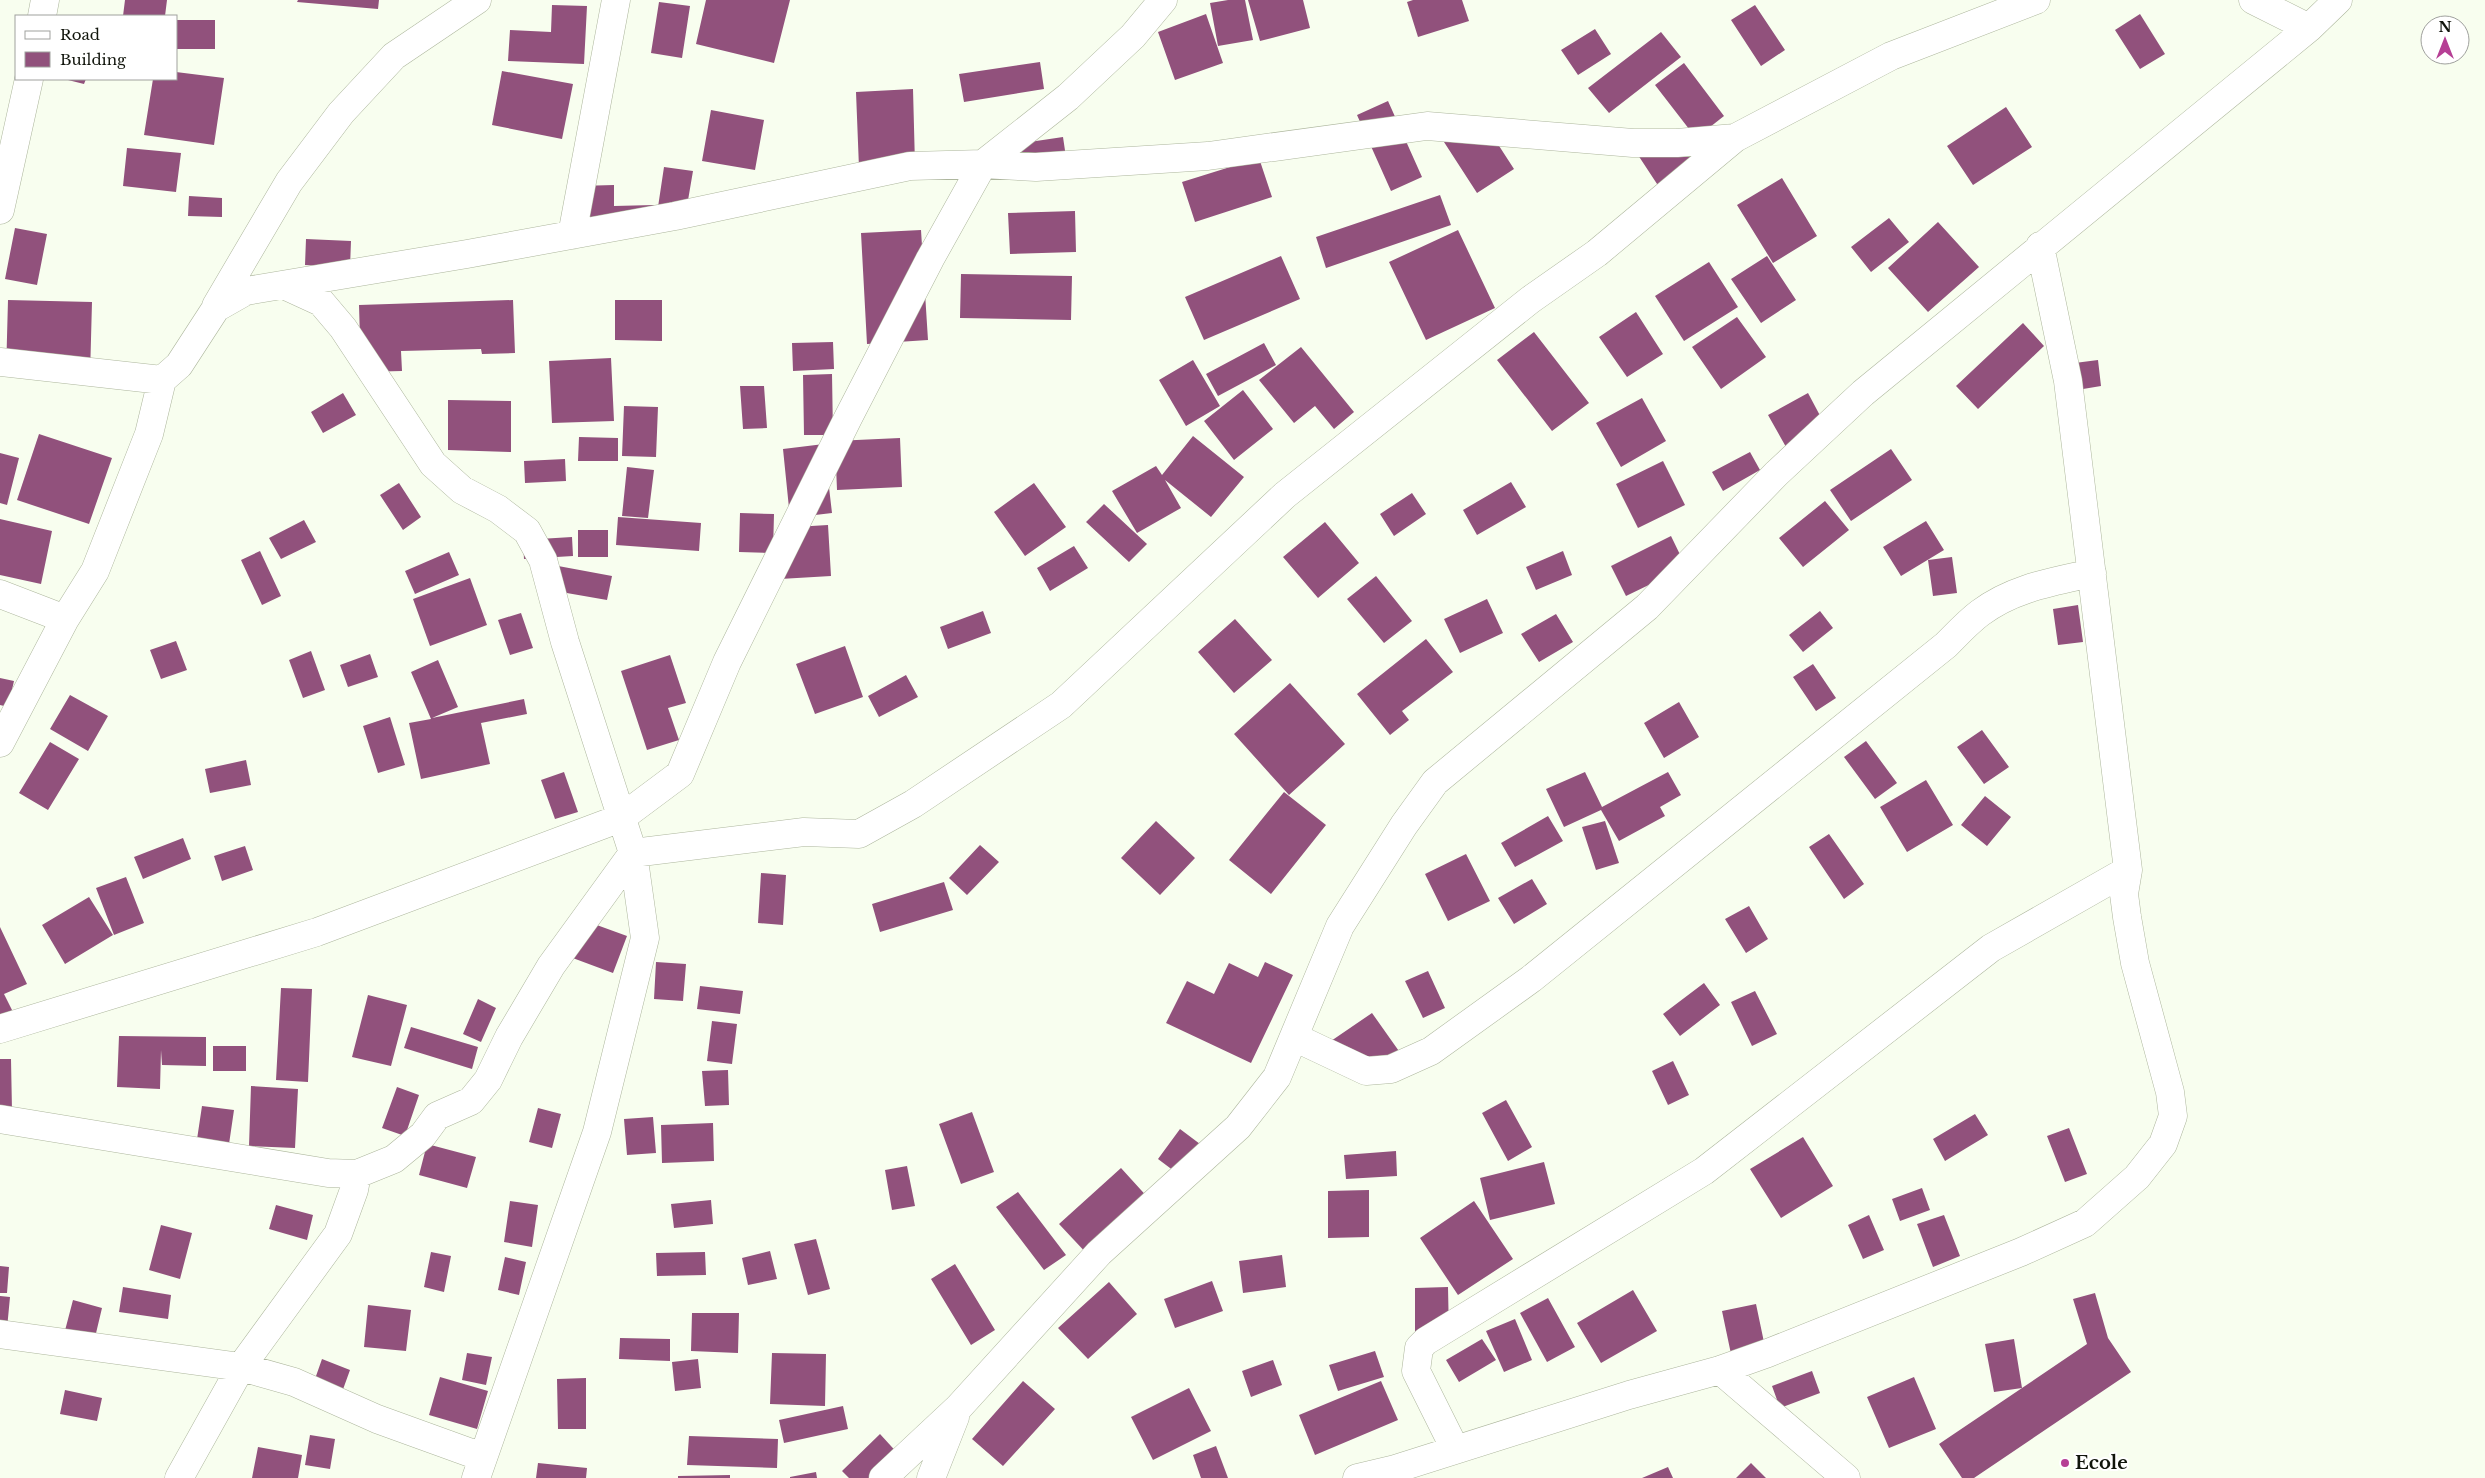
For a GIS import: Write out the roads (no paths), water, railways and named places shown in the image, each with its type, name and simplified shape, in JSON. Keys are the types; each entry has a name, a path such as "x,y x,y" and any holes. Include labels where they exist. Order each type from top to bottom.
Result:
{"street":[{"path":"42,15 45,0"},
{"path":"0,743 65,619 95,571 149,434 162,380 179,365 216,308 289,182 341,113 394,56 477,0"},
{"path":"572,235 616,0"},
{"path":"0,1029 317,932 621,818 680,774 727,662 848,418 930,259 983,164 1068,97 1133,36 1163,0"},
{"path":"0,1119 328,1173 356,1174 394,1159 423,1135 437,1116 471,1101 488,1080 509,1037 551,966 633,852 804,832 859,834 912,804 1061,705 1285,495 1530,300 1597,253 1735,138 1891,56 2036,0"},
{"path":"2253,0 2309,28"},
{"path":"883,1478 959,1407 1099,1253 1238,1127 1277,1077 1340,926 1404,825 1435,782 1647,607 1776,474 1863,393 2040,246 2309,28 2338,0"},
{"path":"0,210 29,80"},
{"path":"216,308 246,291 675,216 910,166 983,164 1036,167 1208,156 1427,126 1634,143 1677,143 1735,138"},
{"path":"1357,1478 1400,1473 1455,1449 1720,1370 2003,1259 2085,1223 2137,1177 2163,1144 2173,1116 2170,1092 2136,963 2127,917 2124,894 2128,870 2068,381 2040,246"},
{"path":"0,1334 240,1367 294,1382 479,1468 597,1132 646,938 633,852 564,642 543,560 527,531 498,509 462,490 433,464 337,322 321,302 284,285"},
{"path":"0,362 162,380"},
{"path":"1294,1037 1366,1072 1391,1069 1431,1051 1531,980 1946,645 1979,614 2002,599 2033,585 2092,573"},
{"path":"0,594 65,619"},
{"path":"1455,1449 1416,1371 1419,1348 1426,1341 1704,1171 1991,948 2128,870"},
{"path":"179,1478 240,1367 338,1234 354,1190 356,1174"},
{"path":"1720,1370 1846,1478"},
{"path":"931,1478 959,1407"}],"place":[{"name":"Ecole","path":"2065,1463"}]}
